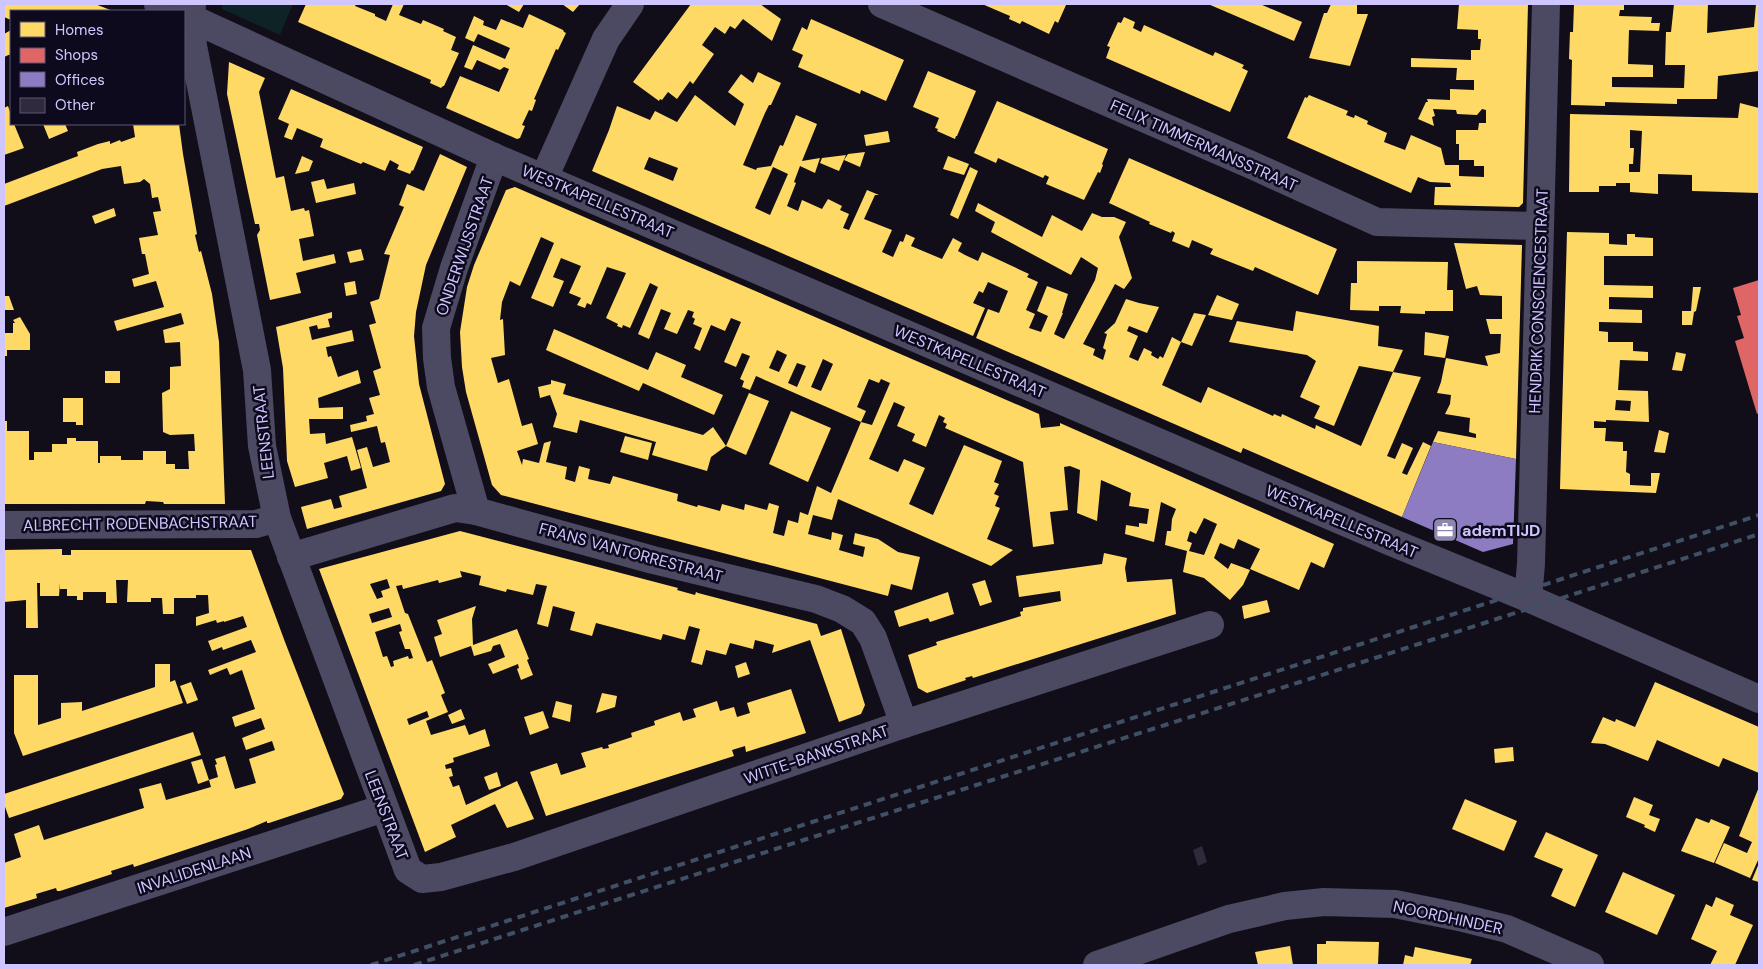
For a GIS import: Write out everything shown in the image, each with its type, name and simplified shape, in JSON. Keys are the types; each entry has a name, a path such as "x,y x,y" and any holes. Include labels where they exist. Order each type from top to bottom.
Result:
{"street":[{"name":"WESTKAPELLESTRAAT","path":"158,4 178,10"},
{"path":"544,178 606,39 630,4"},
{"name":"FELIX TIMMERMANSSTRAAT","path":"882,4 1256,167 1377,222 1540,226"},
{"name":"HENDRIK CONSCIENCESTRAAT","path":"1528,598 1531,564 1546,4"},
{"name":"WESTKAPELLESTRAAT","path":"185,12 494,157 1391,542 1528,598 1759,699"},
{"name":"LEENSTRAAT","path":"185,12 257,370 262,446 276,518 408,870 422,879"},
{"name":"ONDERWIJSSTRAAT","path":"476,511 441,387 437,358 436,328 454,268 494,157"},
{"name":"FRANS VANTORRESTRAAT","path":"290,557 455,508 476,511 653,560 816,599 842,609 863,622 873,638 904,724"},
{"name":"ALBRECHT RODENBACHSTRAAT","path":"4,525 256,524 276,518"},
{"name":"WITTE-BANKSTRAAT","path":"422,879 441,878 514,857 904,724 1210,625"},
{"name":"INVALIDENLAAN","path":"4,932 384,808"},
{"name":"NOORDHINDER","path":"1097,965 1229,919 1285,906 1324,902 1395,904 1458,917 1507,929 1590,965"}],"green space":[{"path":"222,4 293,4 280,35 222,9"}],"building: Homes":[{"path":"4,4 95,4 110,10 10,10 10,20 4,17"},
{"path":"306,4 356,4 355,6 375,14 375,16 386,21 393,4 404,4 399,15 421,24 423,20 444,29 443,31 456,37 451,50 459,53 444,86 441,88 430,83 431,80 298,22"},
{"path":"505,4 524,4 519,12"},
{"path":"562,4 580,4 573,12"},
{"path":"691,4 760,4 781,19 772,41 743,19 735,29 730,26 725,34 715,27 702,45 714,54 693,84 690,81 677,99 668,92 659,101 633,82"},
{"path":"982,4 1066,5 1058,23 1055,21 1049,34 1022,21 1020,24 1009,19 1010,16"},
{"path":"1208,4 1260,4 1302,22 1294,41"},
{"path":"1331,4 1357,4 1357,14 1368,14 1350,66 1309,58 1324,13 1327,13"},
{"path":"1459,4 1528,4 1523,203 1519,207 1434,205 1435,187 1451,187 1450,183 1430,182 1418,177 1411,193 1287,138 1305,97 1307,98 1309,95 1348,111 1346,115 1354,118 1355,115 1368,121 1367,124 1387,133 1384,142 1405,150 1411,135 1441,148 1445,165 1459,165 1459,176 1484,177 1484,166 1474,166 1474,160 1459,160 1459,144 1456,144 1456,130 1478,130 1479,123 1486,123 1486,110 1482,109 1477,115 1457,114 1456,110 1433,109 1435,116 1432,117 1434,126 1418,119 1426,102 1428,102 1427,99 1450,100 1450,89 1474,90 1474,80 1456,80 1457,68 1411,67 1411,58 1471,60 1471,50 1480,50 1481,39 1478,39 1478,30 1457,29"},
{"path":"1574,4 1624,4 1624,10 1620,10 1619,16 1652,17 1651,23 1660,23 1659,31 1629,30 1628,64 1653,65 1653,77 1612,77 1612,87 1684,88 1685,65 1665,65 1666,32 1671,32 1674,4 1708,4 1707,33 1754,27 1756,4 1759,4 1759,71 1718,76 1717,99 1677,99 1677,104 1605,102 1605,106 1571,105 1572,60 1569,59 1570,32 1573,32"},
{"path":"529,14 566,33 558,50 556,49 534,99 536,100 532,111 529,110 522,125 525,126 520,138 517,139 446,108 460,76 499,92 509,69 504,67 500,70 477,60 472,70 464,67 473,45 505,59 510,48 478,34 474,42 465,38 474,16 484,21 483,25 496,30 501,19 523,28"},
{"path":"1124,17 1135,22 1133,28 1141,32 1144,25 1213,56 1215,52 1244,65 1242,68 1248,71 1230,112 1106,58 1110,47 1107,46 1118,22 1121,23"},
{"path":"811,19 904,60 886,101 861,90 860,94 798,67 803,55 792,50 802,27 807,30"},
{"path":"10,31 10,54 4,57 4,34"},
{"path":"229,62 265,78 259,92 276,178 284,176 291,211 304,208 305,211 309,210 314,236 299,239 303,261 334,254 336,263 296,273 301,293 270,300 257,235 260,230 259,224 255,224 227,94"},
{"path":"928,71 976,91 955,139 937,131 938,129 935,128 939,118 913,107"},
{"path":"758,72 781,83 771,105 769,105 765,113 743,165 756,170 757,168 771,166 780,145 783,146 796,115 817,124 802,161 820,158 815,173 800,166 787,206 798,211 802,200 822,209 828,199 842,206 840,210 849,214 843,228 849,230 867,190 879,195 875,195 864,219 892,230 882,252 893,257 900,241 903,242 906,234 915,238 911,246 942,259 953,238 962,243 958,251 965,255 978,261 982,252 1029,274 1027,277 1038,282 1026,310 1035,314 1029,328 1041,332 1048,316 1037,311 1047,286 1068,294 1063,313 1054,334 1064,339 1095,280 1098,268 1081,257 1071,275 991,232 995,222 975,211 978,203 1042,237 1052,215 1082,231 1092,213 1102,217 1114,217 1126,222 1119,237 1132,278 1124,289 1115,284 1083,344 1095,349 1093,355 1103,360 1106,350 1103,348 1107,334 1104,333 1115,323 1126,299 1159,307 1147,333 1129,326 1127,331 1138,336 1129,357 1138,361 1144,348 1152,352 1151,355 1158,359 1160,356 1163,358 1172,337 1181,342 1162,385 1201,403 1208,387 1273,416 1274,414 1281,417 1282,414 1315,429 1316,425 1361,446 1393,372 1421,377 1387,456 1395,459 1402,443 1413,448 1402,473 1407,475 1423,442 1431,446 1402,517 1243,448 1241,453 976,338 988,309 999,313 1008,291 988,282 983,293 979,291 973,303 985,308 973,336 592,171 617,106 650,120 655,111 677,122 695,95 735,126 744,104 728,92 741,74 753,83","holes":["649,157 678,168 673,181 644,169","773,167 788,174 770,215 755,208"]},
{"path":"291,89 423,147 413,171 410,174 397,169 399,165 390,160 385,171 363,162 361,164 320,147 323,139 297,128 292,140 284,137 289,124 278,119"},
{"path":"997,101 1108,149 1100,173 1098,172 1084,200 1046,184 1049,177 1045,175 1043,178 998,158 996,163 974,153"},
{"path":"1740,103 1759,108 1759,193 1692,191 1692,175 1658,174 1658,194 1630,192 1630,183 1616,183 1616,186 1599,186 1599,192 1569,192 1570,114 1738,118","holes":["1630,130 1642,131 1640,172 1629,172 1629,164 1633,164 1634,148 1630,148"]},
{"path":"8,106 10,125 14,125 24,148 4,155 4,108"},
{"path":"43,125 65,125 68,131 49,139"},
{"path":"133,125 179,125 197,234 195,235 212,294 219,342 225,504 164,504 163,502 146,501 145,504 4,504 4,421 7,421 7,431 29,431 29,460 34,460 34,452 52,452 52,444 67,444 67,438 76,438 76,441 98,441 98,463 100,463 100,456 121,456 121,460 143,460 143,451 166,451 166,464 175,464 175,469 189,469 188,451 195,451 194,434 170,435 163,432 162,393 170,389 170,367 181,366 180,342 165,343 163,330 184,324 181,313 117,331 114,321 164,307 156,281 134,287 132,279 149,274 139,238 158,235 153,212 161,211 158,197 152,198 150,184 144,179 140,182 124,184 121,166 102,169 4,206 4,184 78,156 77,152 98,144 110,141 110,144 120,140 121,142 135,137"},
{"path":"888,131 890,142 866,146 864,135"},
{"path":"865,152 860,167 844,160 848,154"},
{"path":"440,154 467,167 426,265 416,312 414,336 419,384 445,484 441,491 307,529 301,507 331,499 334,509 342,507 339,496 367,488 357,450 367,447 373,467 390,462 385,442 381,443 377,426 351,432 350,425 367,421 366,416 374,414 369,398 380,395 373,371 381,368 369,325 376,323 370,302 379,299 390,255 384,254 404,207 399,205 407,184 424,191"},
{"path":"846,155 839,171 820,163 822,158"},
{"path":"302,156 313,161 309,171 295,174"},
{"path":"948,156 969,164 964,175 943,169"},
{"path":"1129,158 1337,249 1318,295 1255,267 1253,271 1210,254 1213,249 1192,240 1189,248 1172,241 1175,233 1172,231 1171,233 1149,224 1150,222 1109,203"},
{"path":"970,167 978,171 958,219 950,215"},
{"path":"324,179 327,189 354,183 356,194 316,203 311,182"},
{"path":"515,187 1039,414 1041,428 1060,426 1060,423 1334,544 1324,568 1311,562 1299,590 1250,569 1260,549 1238,539 1234,549 1220,543 1214,558 1228,569 1231,563 1250,570 1243,585 1230,600 1204,578 1183,572 1187,551 1165,545 1167,531 1171,531 1172,519 1176,509 1161,502 1154,542 1125,534 1126,525 1139,527 1139,523 1147,524 1149,509 1129,506 1131,493 1101,480 1097,521 1077,513 1080,470 1070,466 1064,467 1068,510 1050,512 1054,544 1033,547 1023,462 945,428 947,424 943,422 945,418 939,415 926,447 912,441 915,434 897,426 905,407 894,402 869,459 898,472 904,459 925,468 909,504 933,515 964,445 1002,461 994,482 999,484 994,494 999,496 995,506 1000,508 987,539 1013,550 991,566 838,499 832,520 813,515 808,534 831,540 832,532 843,535 839,550 863,557 865,547 853,544 855,533 878,539 898,552 920,557 912,590 891,584 888,596 501,495 492,485 466,392 460,332 467,287 474,265 506,190","holes":["541,237 554,243 531,298 553,307 564,281 553,277 561,258 581,266 569,293 581,298 577,305 585,308 587,303 591,305 607,267 626,273 606,318 618,324 617,326 622,328 623,325 630,328 650,283 658,287 638,334 649,339 661,309 671,313 664,329 677,334 688,310 694,312 692,317 695,319 693,324 702,328 694,348 700,351 711,325 725,331 731,318 741,322 724,362 736,367 742,353 750,356 740,379 744,381 742,387 750,390 756,376 861,422 831,493 817,486 808,515 800,512 798,523 788,520 784,536 773,533 779,506 769,503 767,510 745,504 744,510 722,504 720,511 698,505 697,507 677,501 678,494 613,476 610,484 588,479 590,469 579,466 575,482 565,479 567,467 546,462 551,441 544,443 539,463 523,459 522,465 517,451 538,444 532,423 522,426 509,379 498,383 491,358 505,355 503,319 500,320 502,302 510,281 520,286","777,350 787,355 779,372 769,368","823,359 833,364 821,391 811,387","797,363 806,366 797,387 788,383","869,379 879,383 881,379 890,383 872,425 861,422 866,411 857,407","1204,518 1217,524 1204,555 1189,551 1192,543 1187,541 1190,531 1196,534"]},
{"path":"114,208 116,216 95,224 92,216"},
{"path":"1567,232 1609,233 1609,244 1627,245 1627,234 1635,234 1635,237 1653,238 1653,256 1604,256 1604,285 1653,286 1653,298 1609,297 1609,309 1642,310 1642,323 1599,322 1599,331 1608,332 1608,342 1633,342 1633,351 1648,352 1648,361 1620,360 1618,390 1648,391 1649,422 1594,421 1594,428 1606,428 1605,441 1623,442 1623,451 1627,451 1626,472 1630,474 1630,485 1651,486 1651,473 1660,473 1656,493 1560,489","holes":["1616,400 1631,401 1630,411 1615,410"]},
{"path":"1454,243 1522,245 1516,459 1433,442 1438,431 1476,438 1476,434 1469,432 1470,418 1445,414 1450,404 1451,395 1437,393 1446,358 1488,366 1485,356 1500,353 1501,334 1490,334 1486,319 1502,319 1502,296 1480,295 1477,286 1466,289"},
{"path":"361,249 364,260 350,263 347,252"},
{"path":"1357,261 1448,262 1447,290 1453,290 1453,311 1425,311 1425,314 1400,313 1401,306 1379,306 1379,311 1350,310 1351,283 1357,283"},
{"path":"355,281 357,294 346,296 344,283"},
{"path":"1693,287 1701,287 1692,325 1682,325 1682,311 1691,311"},
{"path":"1217,295 1239,304 1232,320 1208,315"},
{"path":"4,296 9,296 14,310 4,310"},
{"path":"1296,311 1379,326 1378,346 1403,350 1393,372 1359,366 1334,426 1314,418 1320,406 1300,397 1316,361 1307,355 1229,342 1237,321 1293,331"},
{"path":"332,312 332,318 328,319 330,327 318,329 317,325 309,327 312,340 352,330 354,341 326,347 328,357 331,356 338,377 358,370 361,383 318,398 319,408 343,407 343,419 309,419 310,434 325,433 326,444 352,437 361,468 351,471 347,456 324,463 328,478 295,487 287,461 283,368 276,327"},
{"path":"1194,313 1206,315 1192,346 1181,342"},
{"path":"20,317 30,334 30,350 7,350 7,356 4,356 4,333 13,333 13,323 15,323 13,320"},
{"path":"554,329 648,370 656,352 686,365 681,377 723,395 714,415 643,383 639,391 546,350"},
{"path":"1425,332 1449,336 1445,358 1424,355"},
{"path":"1676,352 1686,354 1682,371 1672,370"},
{"path":"105,371 120,371 120,383 105,383"},
{"path":"551,380 566,384 563,394 703,435 713,427 726,446 711,457 707,471 652,455 656,442 580,420 577,433 553,427 557,414 550,395 540,398 538,387 551,384"},
{"path":"749,393 769,401 746,455 726,446"},
{"path":"63,398 83,398 83,425 76,425 76,422 63,422"},
{"path":"791,411 831,428 808,482 769,464"},
{"path":"1659,430 1669,433 1665,453 1654,452"},
{"path":"625,436 652,443 648,460 620,452"},
{"path":"460,531 678,588 677,590 695,595 696,592 817,624 821,636 841,629 865,705 861,714 839,722 810,640 772,653 774,645 755,640 753,649 730,643 726,655 706,650 702,665 691,662 700,629 689,626 685,640 663,634 661,640 596,623 592,636 570,630 575,612 553,606 548,627 537,624 547,586 536,584 533,595 507,589 506,592 479,585 481,576 460,571 462,577 439,583 438,580 403,589 402,585 396,586 405,613 408,614 427,662 432,660 445,693 441,695 448,712 426,721 431,735 465,725 469,735 485,729 490,746 453,758 454,762 445,765 446,769 451,768 453,776 449,777 453,787 459,785 466,805 517,781 534,819 507,828 495,804 451,825 456,837 425,852 319,569","holes":["387,579 390,588 381,591 383,597 377,599 370,584","389,608 392,617 372,623 369,614","400,624 402,631 399,632 405,649 410,649 413,658 409,659 408,656 393,661 394,666 391,667 387,656 383,657 375,632","427,711 429,717 409,725 407,719"]},
{"path":"62,549 62,555 71,555 71,550 251,550 344,794 341,799 269,823 267,821 134,867 133,864 111,871 112,874 60,891 57,891 56,888 36,894 37,898 4,908 4,863 21,857 14,834 39,825 44,840 144,808 139,789 161,783 166,800 211,787 209,780 218,777 215,759 225,756 235,789 256,783 249,759 275,750 272,741 246,750 242,738 265,729 261,718 235,727 232,717 255,709 242,670 230,675 227,668 210,675 208,670 256,652 251,640 223,650 222,647 212,651 208,641 247,627 243,616 224,622 217,623 216,620 196,626 196,617 209,613 208,595 196,595 196,598 174,598 174,614 163,614 162,598 151,598 151,602 127,602 128,580 116,580 117,603 106,603 106,592 83,592 83,600 77,600 77,596 67,596 67,589 60,589 60,583 59,596 40,596 40,583 37,583 38,628 26,628 26,600 4,602 4,550"},
{"path":"1104,553 1127,558 1125,568 1127,582 1172,579 1176,614 973,678 972,676 965,678 966,680 927,693 918,688 908,655 937,645 936,642 1021,616 1020,612 1023,611 1023,608 1061,601 1060,591 1019,597 1016,576 1102,564"},
{"path":"985,580 992,602 980,606 972,584"},
{"path":"948,592 954,614 930,622 928,618 899,627 894,611"},
{"path":"1267,600 1270,612 1244,619 1242,606"},
{"path":"476,606 472,619 473,645 517,629 533,675 521,680 517,669 519,668 518,664 493,674 488,664 505,657 500,644 493,646 491,651 474,656 471,646 440,657 434,637 442,634 437,620"},
{"path":"746,662 750,674 738,678 735,666"},
{"path":"155,664 170,664 170,682 175,680 183,703 23,756 14,733 14,675 38,675 38,725 61,718 61,703 82,702 82,711 155,687"},
{"path":"191,682 198,700 187,704 180,686"},
{"path":"1655,682 1759,727 1759,773 1723,758 1719,767 1657,740 1648,761 1605,744 1591,743 1603,717 1615,722 1616,719 1635,727"},
{"path":"791,689 806,733 746,752 745,746 732,750 734,756 546,816 530,772 557,763 561,775 586,767 581,753 602,747 603,749 609,748 608,745 632,737 631,733 655,725 654,721 680,712 683,721 696,717 693,709 717,701 720,711 734,707 737,717 750,713 747,703"},
{"path":"602,693 617,696 615,707 596,713"},
{"path":"556,701 572,705 570,722 552,717"},
{"path":"461,709 465,719 452,724 448,715"},
{"path":"543,711 549,728 530,735 524,717"},
{"path":"193,732 201,755 9,818 4,804 4,794"},
{"path":"1513,747 1514,761 1495,763 1494,749"},
{"path":"202,759 209,780 198,784 191,762"},
{"path":"497,772 501,786 489,790 484,777"},
{"path":"1759,787 1759,858 1750,878 1715,863 1724,843 1747,853 1752,842 1739,836"},
{"path":"1634,797 1653,805 1649,815 1660,819 1655,832 1644,827 1645,825 1626,817"},
{"path":"1465,799 1517,821 1504,851 1452,829"},
{"path":"1696,818 1709,823 1711,819 1730,827 1714,863 1681,851"},
{"path":"1546,832 1598,855 1575,907 1551,896 1563,869 1534,857"},
{"path":"1759,863 1759,882 1752,880"},
{"path":"1623,872 1675,895 1657,935 1605,912"},
{"path":"1716,897 1734,905 1730,915 1753,925 1735,965 1710,965 1717,951 1691,939 1706,904 1712,907"},
{"path":"1326,941 1379,942 1378,965 1317,965 1317,944 1326,944"},
{"path":"1290,946 1293,965 1258,965 1255,952"},
{"path":"1415,947 1472,959 1470,965 1403,965 1405,955 1413,957"}],"building: Shops":[{"path":"1759,280 1759,413 1757,414 1735,341 1744,338 1737,316 1741,315 1733,288"}],"building: Offices":[{"path":"1433,442 1516,459 1513,544 1483,552 1402,517"}],"building: Other":[{"path":"1202,846 1207,862 1198,866 1193,850"}],"railway":[{"path":"371,965 1759,515"},
{"path":"414,965 1759,534"}],"place":[{"name":"ademTIJD","path":"1445,530"}]}
